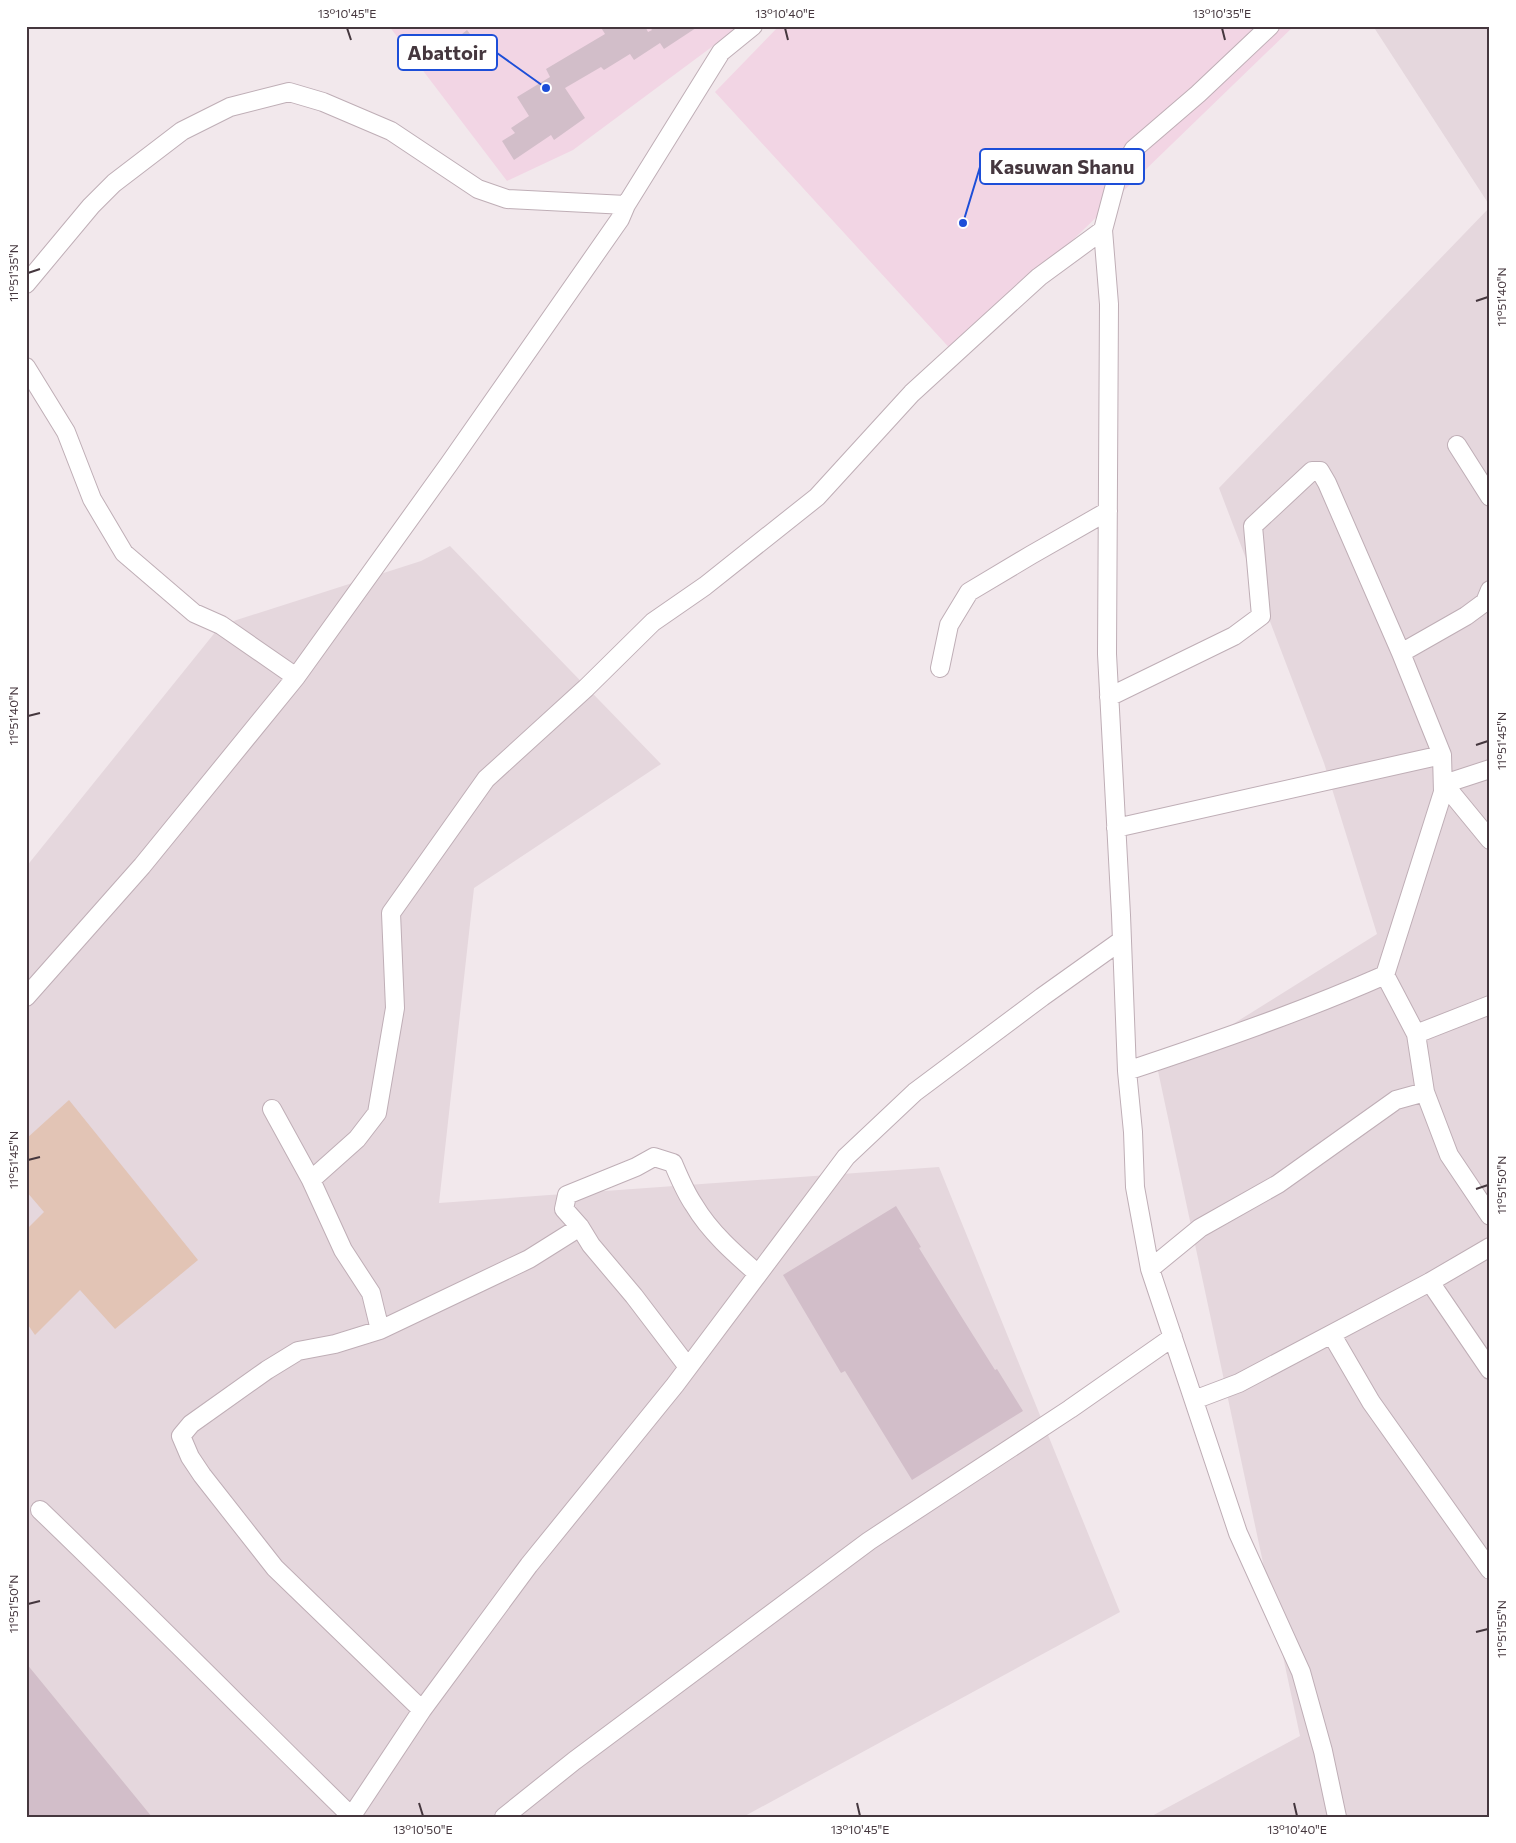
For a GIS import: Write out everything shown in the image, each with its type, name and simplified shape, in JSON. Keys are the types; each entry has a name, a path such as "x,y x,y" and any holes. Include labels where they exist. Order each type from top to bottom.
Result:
{"street":[{"path":"26,997 142,866 296,677 449,464 620,219 626,205 721,52 753,26"},
{"path":"1270,26 1198,94 1134,148 1116,181 1102,230 1109,304 1107,654 1127,1071 1133,1132 1135,1187 1150,1270 1238,1533 1301,1672 1323,1751 1337,1817"},
{"path":"26,284 91,206 108,189 182,131 230,107 288,92 323,102 391,131 478,189 506,199 626,205"},
{"path":"311,1180 357,1139 377,1113 395,1008 391,913 486,779 586,688 653,622 705,586 817,497 912,393 1039,278 1102,230"},
{"path":"26,367 66,432 92,499 124,553 194,613 221,625 296,677"},
{"path":"1457,445 1490,497"},
{"path":"1109,697 1234,636 1260,616 1253,526 1312,471 1320,471 1327,483 1401,653 1442,755 1443,792 1385,975 1416,1034 1425,1092 1449,1155 1490,1216"},
{"path":"940,668 949,625 970,592 1108,512"},
{"path":"1401,653 1466,616 1484,602 1490,590"},
{"path":"1116,828 1442,755"},
{"path":"1444,784 1490,769"},
{"path":"1444,784 1490,840"},
{"path":"40,1510 157,1623 230,1698 351,1816 422,1710 529,1565 688,1367 846,1157 915,1092 1122,940"},
{"path":"1127,1071 1222,1040 1335,997 1385,975"},
{"path":"1416,1034 1490,1005"},
{"path":"1150,1270 1200,1228 1278,1184 1396,1100 1425,1092"},
{"path":"272,1110 311,1180 344,1250 371,1293 380,1330"},
{"path":"688,1367 564,1208 567,1195 636,1167 654,1157 673,1163 693,1205 705,1221 731,1250 758,1274"},
{"path":"422,1710 275,1568 202,1475 190,1457 181,1436 191,1424 267,1370 298,1351 334,1344 380,1330 529,1259 580,1227"},
{"path":"1194,1400 1239,1383 1332,1335 1490,1247"},
{"path":"1430,1282 1490,1370"},
{"path":"1332,1335 1371,1402 1490,1570"},
{"path":"504,1817 574,1761 869,1542 1070,1409 1172,1337"}],"shaded area":[{"path":"389,26 740,26 573,150 507,181"},
{"path":"779,26 1294,26 955,354 715,92"},
{"path":"1373,26 1490,26 1490,206"},
{"path":"1490,207 1490,1817 1150,1817 1300,1736 1158,1071 1377,934 1324,763 1219,488"},
{"path":"450,546 661,764 474,888 439,1203 939,1167 1120,1612 743,1817 26,1817 26,867 221,625 421,561"},
{"path":"69,1100 198,1260 115,1329 80,1290 35,1335 26,1322 26,1230 44,1212 26,1191 26,1139"}],"building":[{"path":"600,26 645,26 648,32 652,30 649,26 699,26 664,49 660,43 634,60 630,54 604,70 601,67 565,88 585,118 554,140 551,135 514,160 502,141 515,133 511,128 529,116 517,97 550,77 546,69 605,34"},
{"path":"467,30 477,43 451,64 441,51"},
{"path":"896,1206 921,1247 919,1248 961,1316 1023,1411 912,1480 845,1371 841,1373 783,1275"},
{"path":"26,1663 152,1817 26,1817"}],"place":[{"name":"Abattoir","path":"546,88"},
{"name":"Kasuwan Shanu","path":"963,223"}]}
